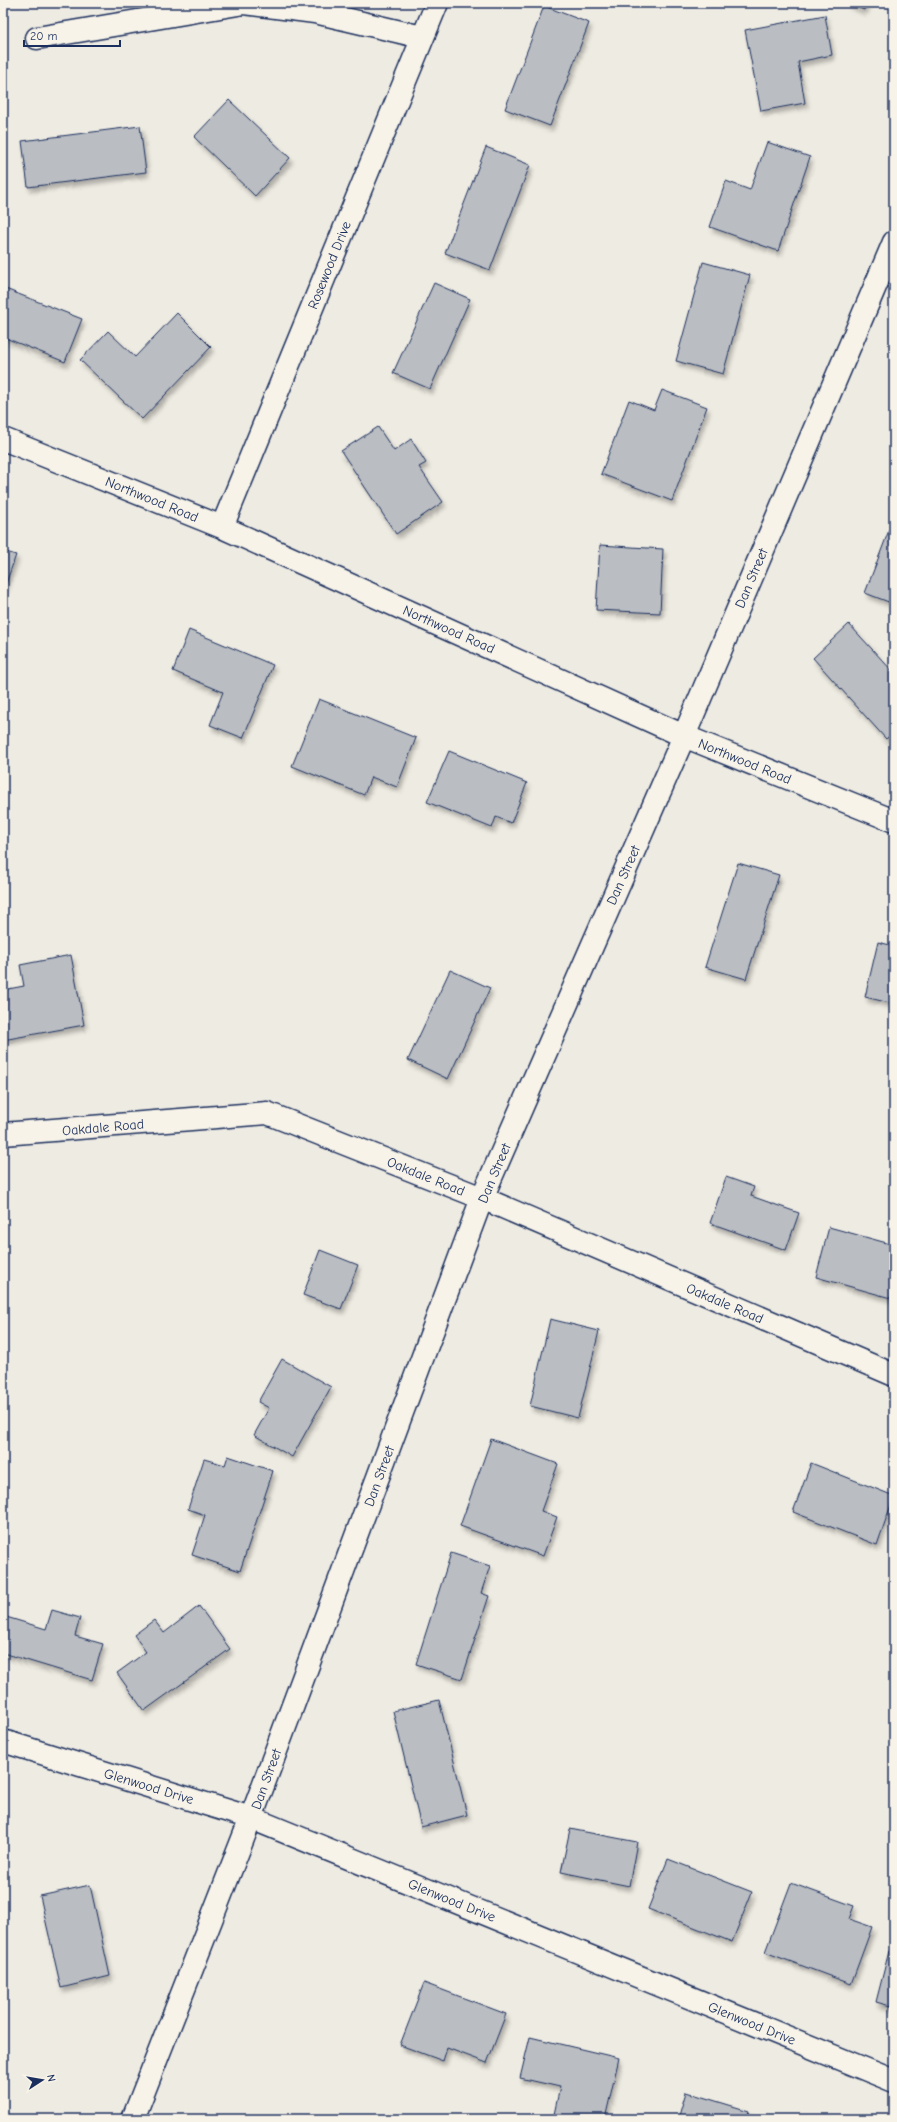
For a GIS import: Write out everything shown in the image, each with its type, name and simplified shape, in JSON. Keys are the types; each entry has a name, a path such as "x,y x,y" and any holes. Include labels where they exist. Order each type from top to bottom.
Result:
{"street":[{"path":"37,38 244,3 315,12 422,37"},
{"name":"Rosewood Drive","path":"222,527 437,3"},
{"name":"Dan Street","path":"133,2119 251,1818 482,1198 890,267 894,242"},
{"name":"Northwood Road","path":"3,439 222,527 684,736 894,821"},
{"name":"Oakdale Road","path":"3,1134 267,1113 482,1198 894,1375"},
{"name":"Glenwood Drive","path":"3,1741 251,1818 894,2081"}],"building":[{"path":"847,3 867,3 864,10"},
{"path":"544,6 589,23 550,126 505,109"},
{"path":"825,15 832,55 798,62 805,103 761,111 745,30"},
{"path":"229,100 290,158 255,196 194,137"},
{"path":"140,126 146,172 28,187 22,141"},
{"path":"767,142 810,157 778,251 710,227 726,181 750,190"},
{"path":"486,147 530,165 490,270 445,253"},
{"path":"703,262 750,275 723,374 676,361"},
{"path":"434,283 470,299 430,389 393,373"},
{"path":"3,288 82,319 65,362 3,337"},
{"path":"177,313 211,347 142,419 80,360 108,331 135,357"},
{"path":"662,390 707,407 672,501 601,474 629,400 654,410"},
{"path":"378,427 394,451 411,439 426,463 419,467 443,502 396,534 341,451"},
{"path":"894,517 894,604 865,593"},
{"path":"600,545 663,549 660,613 596,610"},
{"path":"3,551 16,555 3,592"},
{"path":"849,624 894,673 894,732 886,739 813,658"},
{"path":"189,630 273,665 243,738 210,725 223,692 173,671"},
{"path":"319,699 416,738 397,787 371,777 364,795 292,766"},
{"path":"449,751 527,783 511,823 496,817 492,828 427,802"},
{"path":"738,863 779,875 746,979 705,967"},
{"path":"878,942 894,946 894,1000 891,999 890,1003 865,997"},
{"path":"71,955 84,1025 3,1040 3,990 24,986 20,965"},
{"path":"450,970 490,988 448,1079 408,1060"},
{"path":"726,1177 754,1187 751,1196 799,1213 786,1250 710,1223"},
{"path":"829,1227 894,1245 894,1299 816,1277"},
{"path":"320,1250 358,1265 341,1309 303,1295"},
{"path":"550,1319 599,1331 578,1418 530,1406"},
{"path":"282,1359 331,1387 292,1457 254,1435 269,1408 258,1402"},
{"path":"491,1439 558,1464 541,1511 557,1517 543,1556 460,1526"},
{"path":"228,1456 273,1471 240,1571 192,1555 205,1515 188,1509 204,1459 225,1465"},
{"path":"811,1463 894,1496 877,1545 793,1512"},
{"path":"451,1553 490,1566 481,1593 489,1596 462,1679 416,1664"},
{"path":"199,1606 230,1649 144,1711 117,1673 146,1652 134,1635 154,1620 164,1633"},
{"path":"52,1610 80,1618 75,1636 103,1644 92,1680 3,1653 3,1616 46,1629"},
{"path":"439,1700 467,1815 421,1827 393,1711"},
{"path":"570,1829 637,1842 629,1886 561,1872"},
{"path":"668,1859 752,1892 732,1942 648,1909"},
{"path":"791,1883 854,1906 849,1919 872,1927 851,1984 765,1952"},
{"path":"90,1885 110,1976 61,1988 40,1896"},
{"path":"889,1951 894,1952 894,2007 876,2002"},
{"path":"424,1983 506,2014 487,2063 447,2048 443,2061 400,2045"},
{"path":"530,2037 619,2058 605,2119 553,2119 560,2087 520,2078"},
{"path":"686,2092 749,2111 746,2119 678,2119"}]}
